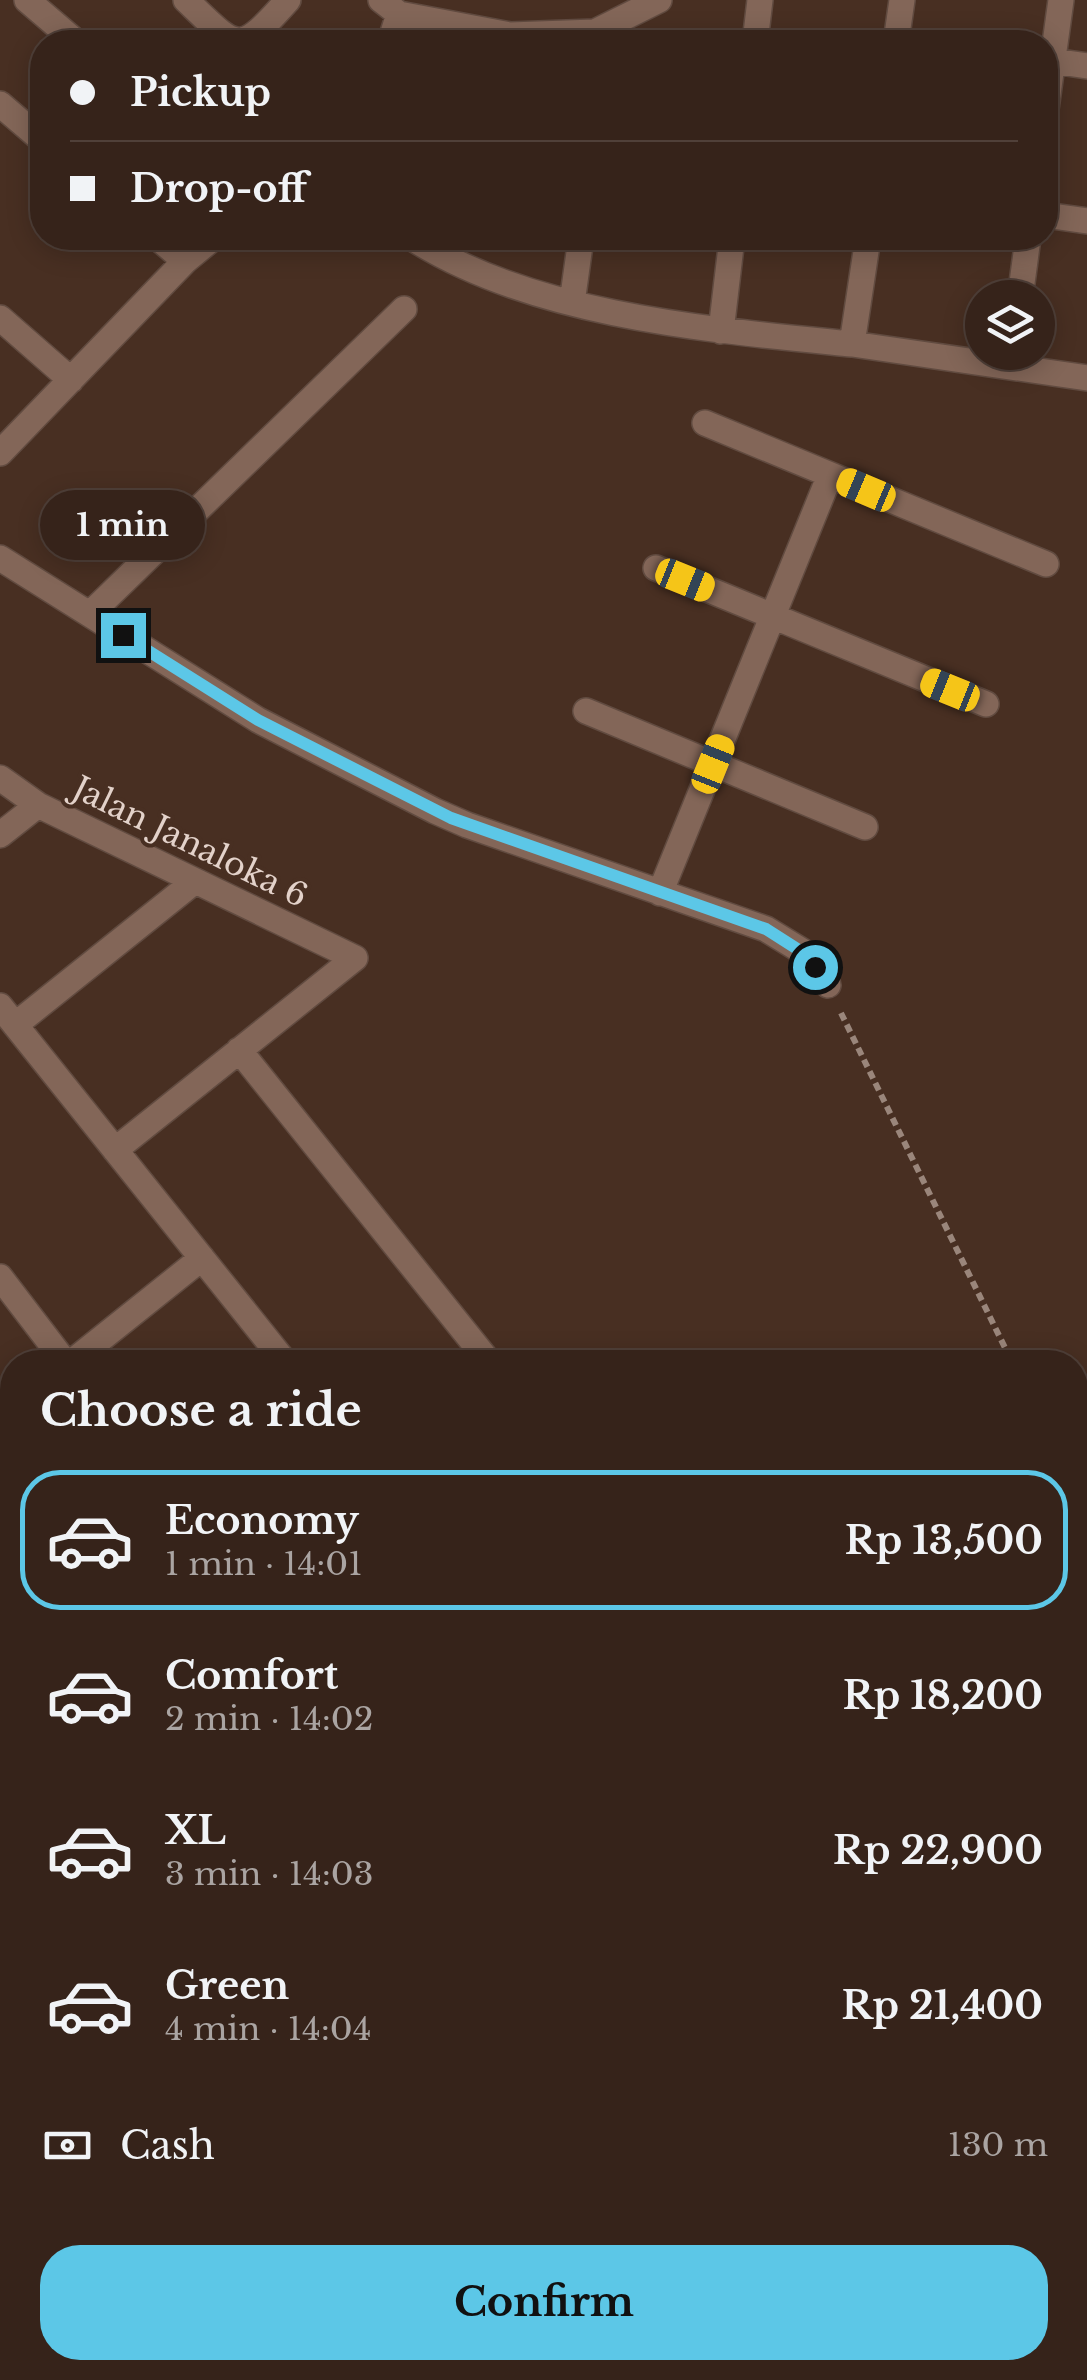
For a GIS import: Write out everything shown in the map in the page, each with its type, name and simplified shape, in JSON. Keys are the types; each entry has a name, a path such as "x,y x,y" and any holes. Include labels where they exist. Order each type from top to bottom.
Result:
{"street":[{"path":"27,0 62,30"},
{"path":"186,0 217,30"},
{"path":"260,30 288,0"},
{"path":"614,30 659,0"},
{"path":"757,30 760,0"},
{"path":"898,30 902,0"},
{"path":"1057,30 1061,0"},
{"path":"390,7 489,30"},
{"path":"1058,62 1087,66"},
{"path":"0,104 30,130"},
{"path":"1058,216 1087,220"},
{"path":"172,250 185,261"},
{"path":"0,452 198,250"},
{"path":"433,250 468,270 572,303 722,331 965,355"},
{"path":"572,303 579,250"},
{"path":"722,331 731,250"},
{"path":"852,344 866,250"},
{"path":"1022,280 1026,250"},
{"path":"90,614 404,310"},
{"path":"0,318 70,380"},
{"path":"1054,370 1087,378"},
{"path":"705,423 1046,564"},
{"path":"660,893 830,475"},
{"path":"0,558 258,720 435,811 784,938 802,952 828,985"},
{"path":"656,568 986,704"},
{"path":"586,711 866,827"},
{"name":"Jalan Janaloka 6","path":"0,778 38,805 355,958 239,1050"},
{"path":"0,835 38,805"},
{"path":"194,881 7,1016 275,1350"},
{"path":"116,1150 239,1050 479,1350"},
{"path":"83,1350 202,1258"},
{"path":"0,1278 58,1350"}],"path":[{"path":"828,985 1006,1350"}],"route":[{"path":"123,635 258,720 435,811 766,929 784,938 815,967"}]}
